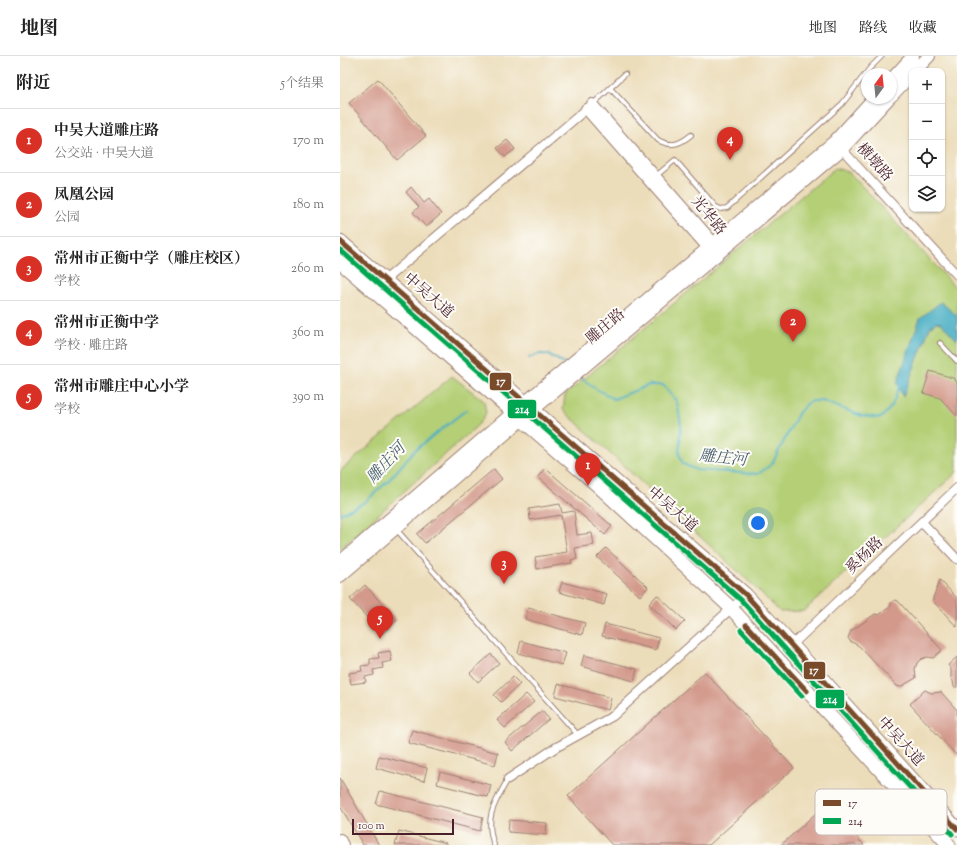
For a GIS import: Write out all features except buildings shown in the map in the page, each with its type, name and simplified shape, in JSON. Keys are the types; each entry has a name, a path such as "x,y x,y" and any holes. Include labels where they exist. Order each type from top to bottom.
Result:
{"main road":[{"path":"897,73 913,56"},
{"path":"918,68 929,56"},
{"name":"雕庄路","path":"897,90 909,77"},
{"name":"雕庄路","path":"838,145 869,104"},
{"name":"雕庄路","path":"340,576 396,528 529,406 713,248 838,145 882,104"},
{"name":"中吴大道","path":"340,241 746,595 792,644 921,789"},
{"name":"中吴大道","path":"340,262 596,484 731,608 897,789"},
{"name":"雕庄路","path":"340,562 518,416"},
{"name":"中吴大道","path":"947,818 957,829"},
{"name":"中吴大道","path":"940,835 949,845"}],"street":[{"name":"光华路","path":"589,107 655,176 713,248"},
{"name":"光华路","path":"589,107 713,248"},
{"path":"385,280 589,107"},
{"name":"横墩路","path":"838,145 957,275"},
{"name":"奚杨路","path":"792,644 957,488"},
{"path":"922,522 957,559"},
{"path":"508,779 555,748 613,716 746,595"},
{"path":"340,839 344,845"}],"lane":[{"path":"655,176 675,160 716,207 721,209 727,208 842,104 870,68 882,56"},
{"path":"589,107 625,74"},
{"path":"610,88 658,140 666,144 677,144 691,135"},
{"path":"940,343 957,362"},
{"path":"396,528 579,735"},
{"path":"494,845 490,820 492,808 508,779"}],"green space":[{"path":"835,168 849,172 957,289 957,472 804,611 780,612 563,410 565,395"},
{"path":"452,376 484,401 486,413 479,424 340,549 340,471"}],"water":[{"path":"941,302 957,316 957,340 941,323 936,322 930,327 903,397 897,383 920,318"}],"waterway":[{"name":"雕庄河","path":"529,358 543,354 551,356 564,364"},
{"name":"雕庄河","path":"580,377 593,387 614,399 649,385 663,385 677,402 681,425 679,454 683,464 697,470 758,474 772,464 799,412 810,401 822,401 862,416 881,418 892,406 900,384"},
{"name":"雕庄河","path":"340,514 365,502 389,480 415,450 466,410"}],"transit line":[{"name":"17","path":"340,241 746,595 921,789"},
{"name":"214","path":"340,250 741,600 911,789"},
{"name":"17","path":"746,625 807,691"},
{"name":"214","path":"741,630 802,696"},
{"name":"17","path":"947,818 957,829"},
{"name":"214","path":"947,828 952,834"}],"place":[{"name":"常州市正衡中学","path":"730,160"},
{"name":"凤凰公园","path":"793,342"},
{"name":"中吴大道雕庄路","path":"588,486"},
{"name":"常州市正衡中学（雕庄校区）","path":"504,584"},
{"name":"常州市雕庄中心小学","path":"380,639"}]}
